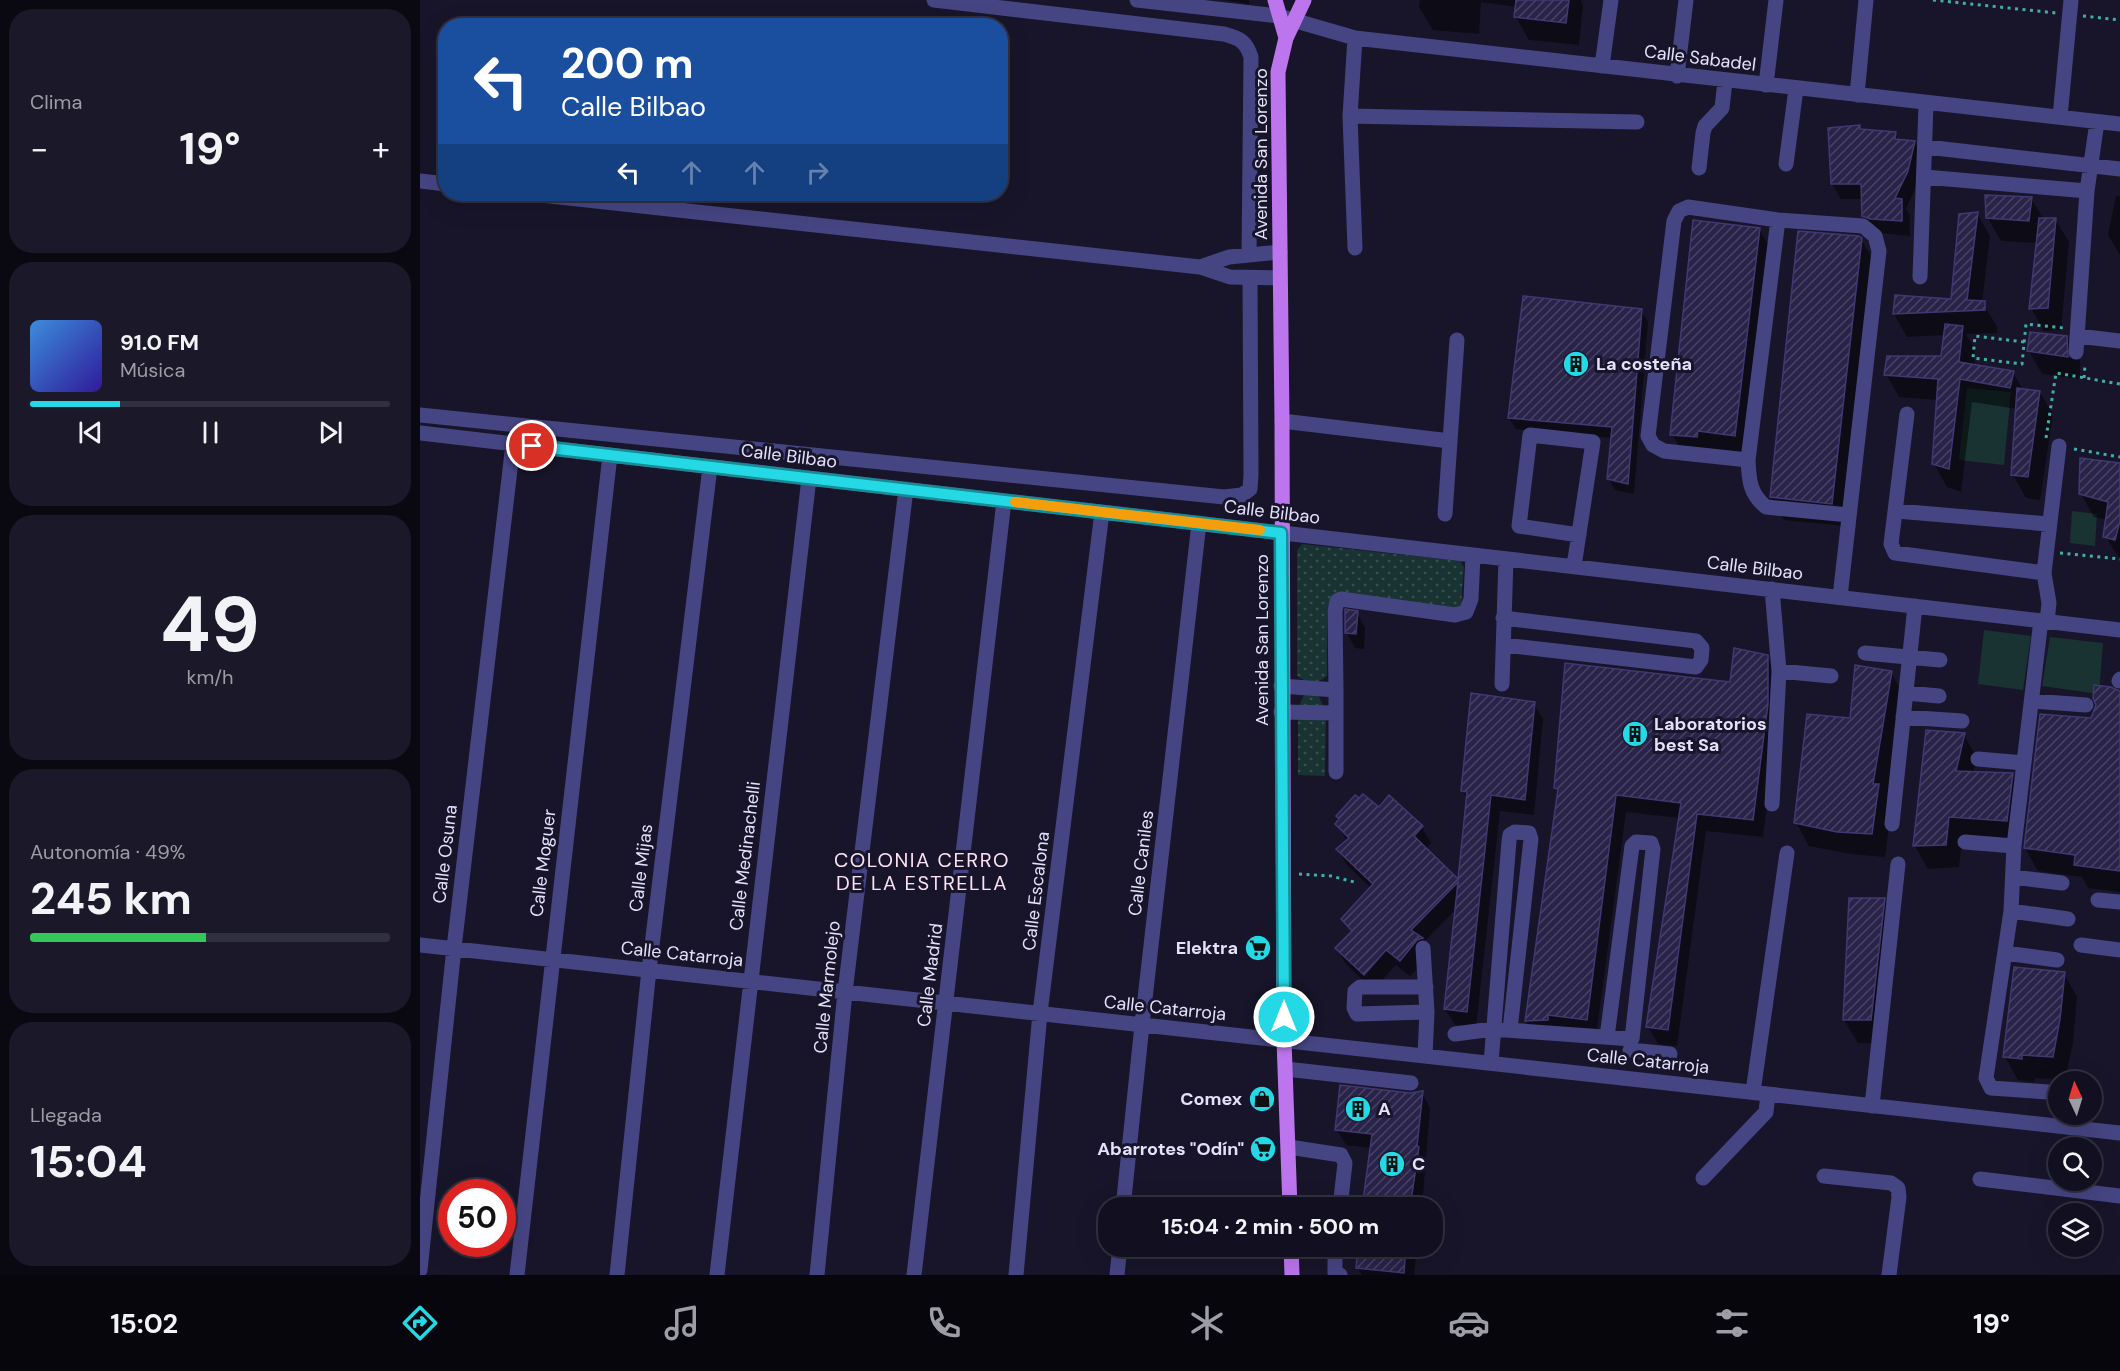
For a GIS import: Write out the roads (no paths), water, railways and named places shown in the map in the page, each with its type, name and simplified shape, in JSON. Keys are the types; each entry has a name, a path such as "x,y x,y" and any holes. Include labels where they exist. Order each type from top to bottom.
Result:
{"main road":[{"path":"1275,0 1286,38"},
{"name":"Avenida San Lorenzo","path":"1290,1197 1284,1040 1281,712 1282,421 1278,72 1286,38 1304,0"},
{"path":"1291,1257 1292,1275"}],"street":[{"path":"934,0 1224,34 1240,38 1248,47 1251,57 1249,255"},
{"name":"Calle Sabadel","path":"1137,0 1279,15 1354,38 2120,124"},
{"path":"1602,66 1611,0"},
{"path":"1677,76 1686,0"},
{"path":"1766,85 1776,0"},
{"path":"1857,95 1866,0"},
{"path":"2060,117 2070,7"},
{"path":"1354,38 1350,116 1355,248"},
{"path":"1699,168 1705,126 1722,108 1725,81"},
{"path":"1786,164 1796,89"},
{"path":"1920,277 1926,104"},
{"path":"1350,116 1637,122"},
{"path":"2097,122 2087,191 2077,340 2120,341"},
{"path":"1926,147 2120,169"},
{"path":"1924,177 2087,191"},
{"path":"420,181 438,183"},
{"path":"596,201 1200,267 1230,277 1280,278"},
{"path":"1748,460 1664,451 1653,446 1648,436 1674,221 1679,211 1688,207 1778,220 1863,226 1875,236 1879,251 1840,597"},
{"path":"1778,220 1748,460 1749,485 1755,499 1766,507 1849,514"},
{"path":"1200,267 1229,257 1280,252"},
{"path":"420,415 1224,497 1242,495 1250,489 1251,476 1250,278"},
{"path":"1445,514 1457,340"},
{"path":"1907,414 1897,511 1891,544 1895,553 2044,573"},
{"path":"1282,421 1450,441"},
{"name":"Calle Bilbao","path":"420,433 2120,630"},
{"path":"1574,566 1579,534 1593,442 1530,435 1519,526 1579,534"},
{"name":"Calle Osuna","path":"420,1270 454,948 513,444"},
{"path":"2048,1092 1990,1088 1987,1084 2011,911 2014,846 2024,763 2044,621 2049,603 2044,573 2059,446"},
{"name":"Calle Moguer","path":"517,1275 609,455"},
{"name":"Calle Mijas","path":"617,1275 649,970 710,467"},
{"name":"Calle Medinachelli","path":"717,1275 809,478"},
{"name":"Calle Marmolejo","path":"817,1275 845,992 906,489"},
{"name":"Calle Madrid","path":"914,1275 1004,501"},
{"path":"1897,511 2048,524"},
{"name":"Calle Escalona","path":"1016,1275 1040,1013 1102,512"},
{"name":"Calle Caniles","path":"1125,1197 1142,1025 1200,523"},
{"path":"1336,772 1337,601 1346,599 1455,615 1466,612 1471,599 1473,555"},
{"path":"1502,684 1506,559"},
{"path":"1772,589 1779,671 1772,804"},
{"path":"1892,824 1915,606"},
{"path":"1503,618 1696,641 1702,648 1701,660 1696,667 1504,645"},
{"path":"1865,653 1940,660"},
{"path":"1779,671 1831,676"},
{"path":"1281,686 1336,690"},
{"path":"1906,693 1939,696"},
{"path":"2032,701 2086,705"},
{"path":"1281,712 1336,713"},
{"path":"1904,717 1962,721"},
{"path":"1978,759 2024,763"},
{"path":"1491,1063 1510,835 1529,833 1531,839 1510,1030"},
{"path":"1607,1037 1632,846 1636,842 1651,843 1653,849 1626,1078"},
{"path":"1965,842 2014,846"},
{"path":"1703,1178 1766,1112 1761,1093 1787,853"},
{"path":"1872,1106 1898,864"},
{"path":"2013,877 2062,883"},
{"path":"2098,900 2120,903"},
{"path":"2011,911 2068,919"},
{"name":"Calle Catarroja","path":"420,945 2120,1133"},
{"path":"2081,945 2120,950"},
{"path":"1423,948 1427,1012 1425,1056"},
{"path":"2005,953 2057,960"},
{"path":"1426,987 1360,987 1355,991 1354,1008 1357,1014 1367,1016 1427,1012"},
{"path":"1455,1034 1493,1029 1607,1037 1670,1054"},
{"path":"1286,1069 1411,1083"},
{"path":"1289,1147 1341,1155 1345,1163 1341,1197"},
{"path":"1824,1176 1892,1183 1898,1188 1899,1197 1889,1275"},
{"path":"1980,1179 2120,1196"},
{"path":"1117,1275 1119,1257"},
{"path":"1335,1257 1335,1273 1340,1275"}],"place":[{"name":"La costeña","path":"1576,364"},
{"name":"Laboratorios best Sa","path":"1635,734"},
{"name":"Elektra","path":"1258,948"},
{"name":"Comex","path":"1262,1099"},
{"name":"A","path":"1358,1109"},
{"name":"Abarrotes \"Odín\"","path":"1263,1149"},
{"name":"C","path":"1392,1164"}],"district":[{"name":"COLONIA CERRO DE LA ESTRELLA","path":"922,872"}]}
